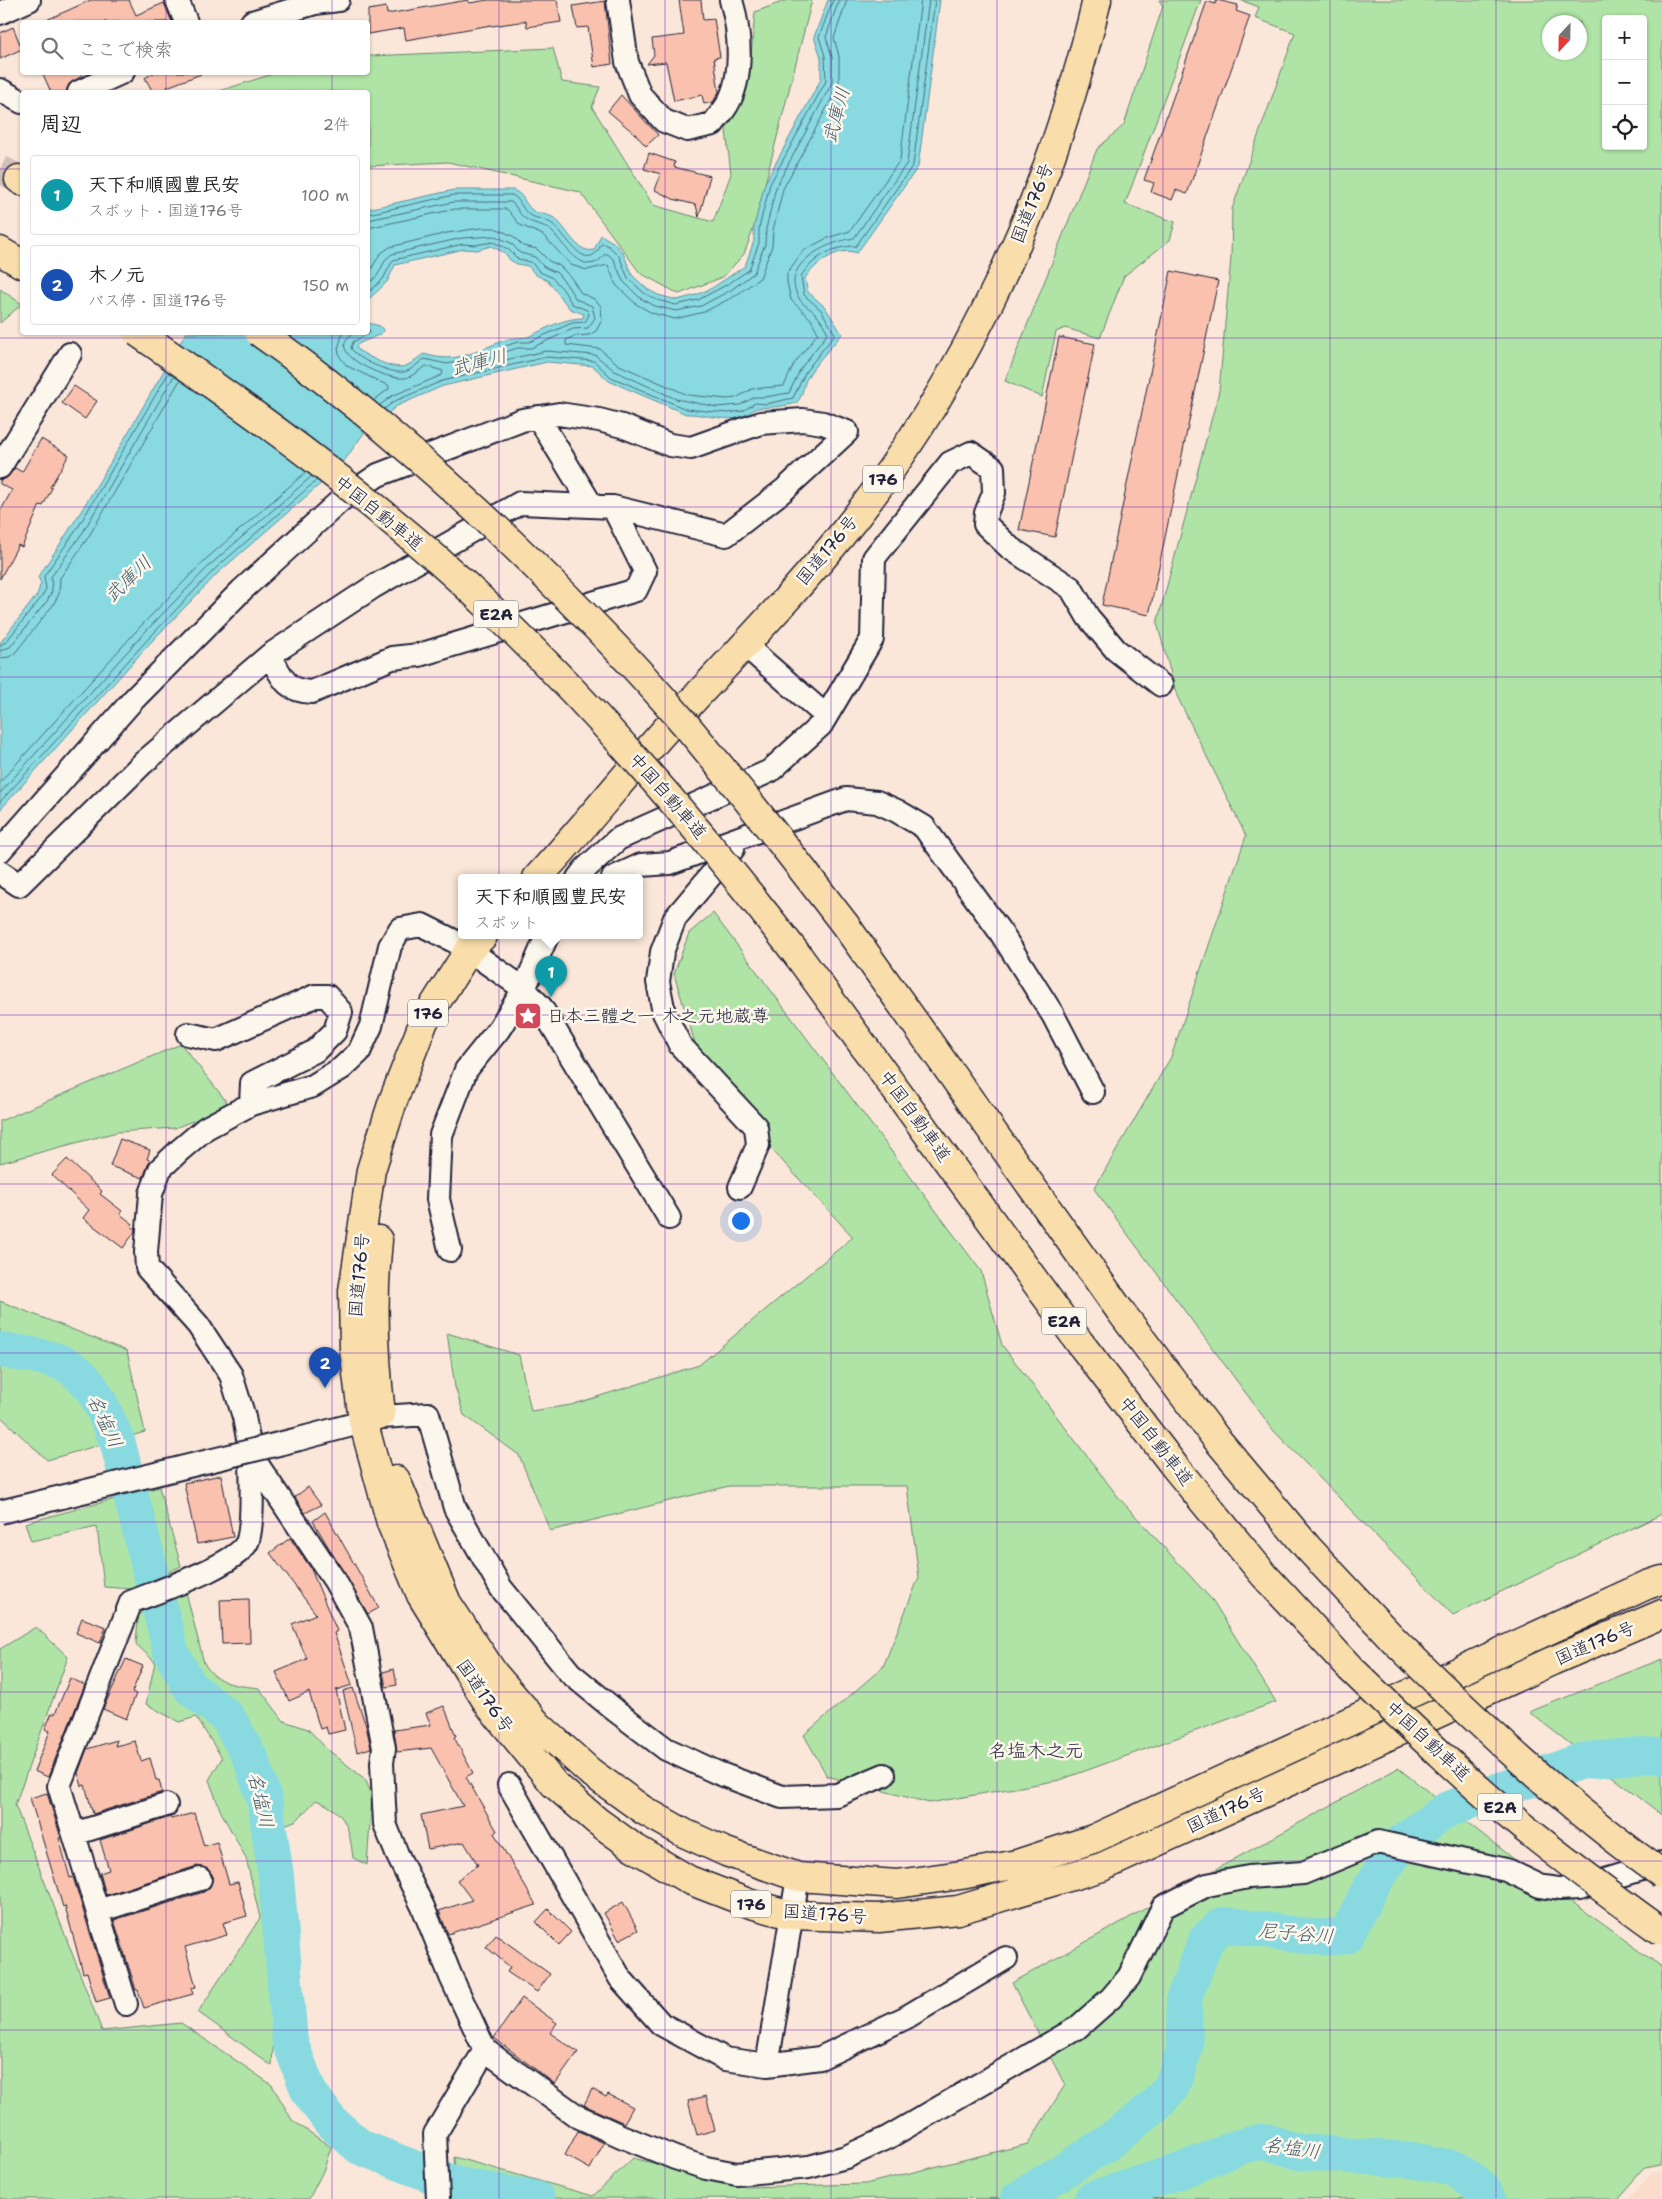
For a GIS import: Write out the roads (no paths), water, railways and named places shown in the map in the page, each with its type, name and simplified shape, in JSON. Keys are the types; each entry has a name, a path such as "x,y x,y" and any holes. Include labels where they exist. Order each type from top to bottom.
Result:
{"highway":[{"name":"国道176号","path":"541,874 669,726 746,646 841,536 880,484 937,399 964,352 996,288 1031,211 1059,134 1097,0"},
{"path":"0,251 20,263"},
{"name":"中国自動車道","path":"141,335 223,392 313,459 400,529 487,605 566,682 649,772 731,869 799,957 1080,1343 1175,1467 1264,1575 1350,1668 1439,1754 1522,1826 1609,1894 1662,1932"},
{"name":"E2A","path":"263,335 375,421 453,488 554,584 685,724 762,817 846,926 1122,1312 1215,1437 1308,1548 1393,1639 1476,1720 1557,1793 1662,1874"},
{"name":"国道176号","path":"476,943 424,1021 393,1102 375,1267 372,1419 392,1523 421,1595 489,1705 548,1777 597,1821 632,1847 689,1880 750,1904 791,1915 880,1918 958,1910 1102,1867 1543,1665 1662,1614"},
{"name":"国道176号","path":"372,1419 427,1559 447,1603 494,1674 538,1725 589,1771 643,1810 684,1833 726,1852 798,1877 897,1884 961,1875 1017,1864 1093,1839 1647,1585 1662,1580"}],"street":[{"path":"0,13 29,0"},
{"path":"177,0 185,20"},
{"path":"259,20 315,4 338,0"},
{"path":"618,0 627,62 640,95 664,121 687,130 713,124 728,104 737,75 739,43 731,0"},
{"path":"83,90 116,75"},
{"path":"0,90 20,101"},
{"path":"0,466 70,354"},
{"path":"0,851 133,700 242,590 341,500 378,475 512,424 559,414 599,420 622,426 670,445 691,448 761,423 803,420 824,424 847,432 784,490 726,535 603,507 520,503 374,586 270,655 143,763 19,885 0,872"},
{"path":"270,655 287,686 299,692 312,692 392,658 419,655 636,590 645,571 603,507 538,417"},
{"path":"581,874 618,838 770,771 821,725 872,640 874,558 950,462 971,453 993,468 994,492 986,512 985,524 1010,548 1071,588 1088,617 1116,650 1160,685"},
{"path":"746,646 826,716"},
{"path":"622,874 641,865 670,863 846,799 877,802 924,827 1001,933 1054,1015 1093,1092"},
{"path":"740,1187 758,1145 756,1127 680,1045 664,1013 658,982 662,952 675,918 744,836"},
{"path":"126,2004 59,1786 131,1602 181,1583 235,1556 248,1542 250,1528 251,1455 244,1417 231,1375 198,1325 147,1268 146,1252 151,1194 160,1169 206,1128 251,1104 313,1086 342,1068 359,1052 371,1026 390,946 400,929 422,925 458,937"},
{"path":"464,939 476,943 542,1007 669,1218"},
{"path":"450,1250 438,1199 441,1135 466,1070 499,1029 524,988 546,939"},
{"path":"188,1034 216,1040 315,996 327,996 341,1012 335,1031 315,1051 252,1083 251,1104"},
{"path":"0,1512 299,1439 372,1419 428,1414 455,1508 501,1588 570,1674 666,1749 718,1773 782,1797 837,1795 884,1775"},
{"path":"251,1455 335,1581 361,1628 384,1748 382,1763 385,1824 397,1854 424,1907 451,1977 485,2050 577,2116 675,2158 706,2168 737,2174 809,2167 846,2157 887,2138 1077,2028 1111,1998 1129,1977 1163,1907 1207,1885 1249,1878 1304,1873 1378,1842 1506,1870 1540,1886 1559,1889 1579,1888 1662,1863"},
{"path":"509,1785 620,1978 661,2024 725,2059 767,2065 820,2058 905,2018 1006,1958"},
{"path":"74,1834 166,1805"},
{"path":"767,2065 798,1877"},
{"path":"98,1911 200,1879"},
{"path":"438,2199 435,2134 485,2050"}],"water":[{"name":"武庫川","path":"828,0 940,0 918,167 857,253 850,251 842,252 828,257 805,278 808,292 825,307 842,334 809,374 801,397 797,402 784,406 757,408 741,418 686,414 609,381 593,366 547,362 443,386 397,406 366,430 340,467 219,572 152,641 0,810 0,643 37,595 41,583 38,577 96,487 185,335 370,335 370,324 380,326 384,331 358,344 356,347 359,351 383,363 402,367 424,354 447,358 467,355 508,339 527,337 562,322 583,318 584,314 570,309 548,281 536,275 528,266 517,264 510,260 505,253 491,246 477,250 464,249 395,265 387,282 370,298 370,209 454,190 513,190 522,196 532,210 548,215 559,222 577,244 588,250 594,250 601,235 613,242 623,253 632,275 647,289 658,295 677,300 712,288 745,266 754,241 754,227 765,183 821,79 821,57 814,37"}],"waterway":[{"name":"名塩川","path":"0,1350 43,1357 69,1366 79,1374 96,1395 118,1444 171,1652 190,1687 228,1718 251,1759 265,1802 276,1876 290,2042 309,2092 331,2122 360,2147 457,2185 537,2199"},
{"name":"尼子谷川","path":"1018,2199 1106,2144 1155,2106 1172,2086 1185,2047 1184,1998 1206,1940 1222,1925 1315,1937 1346,1936 1370,1888 1403,1841 1448,1809 1581,1761 1641,1755 1662,1756"},
{"name":"名塩川","path":"1092,2199 1183,2170 1238,2147 1265,2141 1299,2152 1411,2160 1456,2169 1484,2190 1489,2199"}],"tunnel":[{"path":"0,169 19,179"}],"place":[{"name":"天下和順國豊民安","path":"551,997"},
{"name":"日本三體之一 木之元地蔵尊","path":"528,1016"},
{"name":"木ノ元","path":"325,1388"}],"district":[{"name":"名塩木之元","path":"1036,1750"}]}
